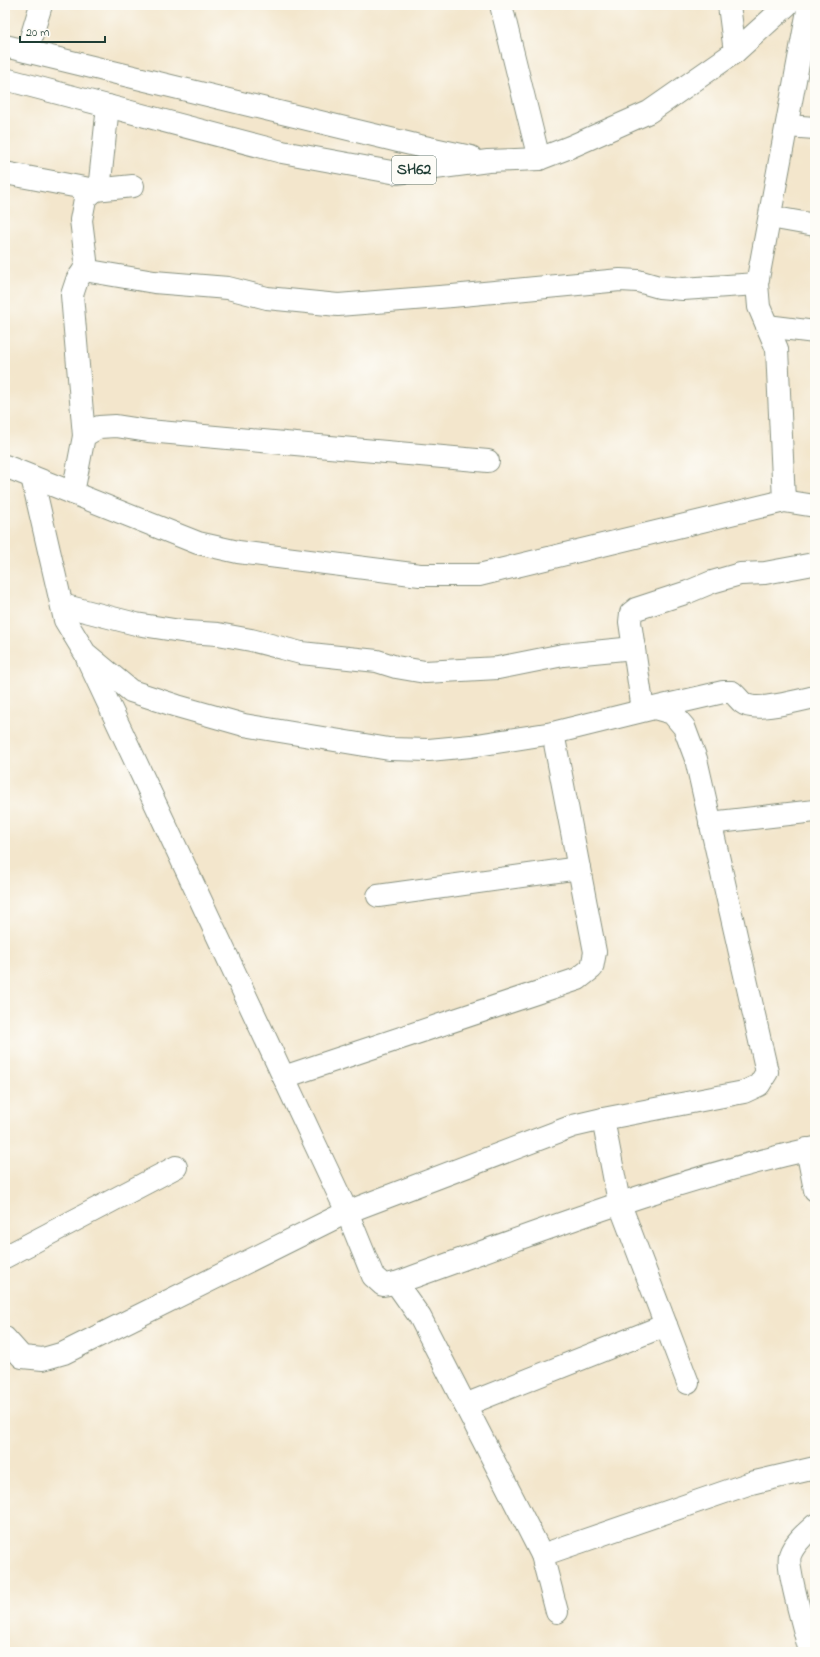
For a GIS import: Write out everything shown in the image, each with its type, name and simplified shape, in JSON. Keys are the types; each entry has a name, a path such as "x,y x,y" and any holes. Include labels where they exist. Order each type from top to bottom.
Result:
{"street":[{"path":"27,51 40,5"},
{"path":"501,5 539,159"},
{"path":"729,5 735,52"},
{"name":"SH62","path":"5,79 282,152 397,173 488,161 539,159 570,148 649,112 735,52 787,5"},
{"path":"784,501 777,349 759,307 757,284 809,5"},
{"path":"5,46 407,143 488,161"},
{"path":"73,493 84,436 72,295 77,280 84,270 86,260 81,220 85,199 95,190 100,181 108,106"},
{"path":"787,126 815,128"},
{"path":"5,173 95,190 133,186"},
{"path":"770,217 815,225"},
{"path":"84,270 154,282 228,288 267,298 338,305 380,303 620,280 638,281 658,287 683,289 757,284"},
{"path":"767,326 815,332"},
{"path":"84,436 99,428 116,426 148,431 488,461"},
{"path":"5,466 198,543 238,552 420,575 479,575 784,501 815,506"},
{"path":"32,477 65,620 85,653 347,1212 373,1276 384,1285 396,1283 619,1202 706,1175 811,1149 815,1190"},
{"path":"648,709 634,648 630,613 636,609 681,595 712,582 740,574 765,573 808,565"},
{"path":"62,605 136,624 187,632 218,634 251,640 301,653 377,661 396,667 425,672 498,668 562,655 610,649 634,648"},
{"path":"85,653 131,691 177,706 244,725 389,749 429,750 471,746 553,734 648,709 723,692 732,692 743,704 750,707 760,707 815,697"},
{"path":"5,1338 22,1357 43,1359 64,1353 347,1212 573,1126 744,1092 759,1085 767,1072 696,759 684,727 672,713 648,709"},
{"path":"284,1077 578,979 592,968 595,952 553,734"},
{"path":"710,823 815,811"},
{"path":"378,896 579,868"},
{"path":"603,1119 619,1202 688,1383"},
{"path":"5,1257 176,1167"},
{"path":"396,1283 420,1317 542,1555 556,1612"},
{"path":"465,1405 666,1325"},
{"path":"542,1555 751,1483 815,1468"},
{"path":"810,1652 791,1575 790,1556 795,1545 815,1525"}]}
